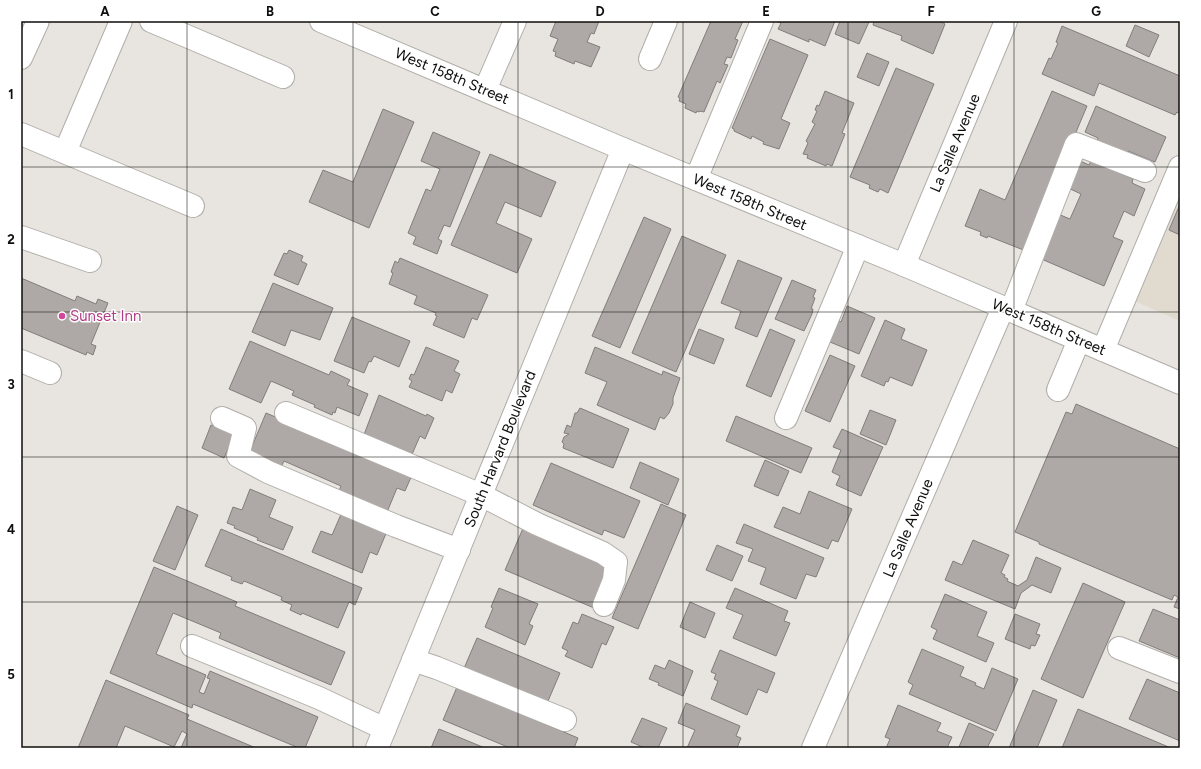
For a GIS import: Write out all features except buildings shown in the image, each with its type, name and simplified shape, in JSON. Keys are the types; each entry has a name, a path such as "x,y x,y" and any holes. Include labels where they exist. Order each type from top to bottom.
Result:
{"street":[{"path":"21,58 38,21"},
{"path":"64,152 121,21"},
{"path":"151,21 283,77"},
{"name":"West 158th Street","path":"321,21 623,149 904,265 1180,383"},
{"path":"484,90 515,21"},
{"path":"650,59 666,21"},
{"path":"696,179 762,21"},
{"name":"La Salle Avenue","path":"904,265 1006,21"},
{"path":"21,134 193,206"},
{"name":"La Salle Avenue","path":"813,748 1007,309 1076,144 1146,171"},
{"name":"South Harvard Boulevard","path":"381,739 623,149"},
{"path":"1103,350 1180,167"},
{"path":"21,237 90,261"},
{"path":"786,418 858,246"},
{"path":"1058,390 1080,340"},
{"path":"21,360 50,373"},
{"path":"286,413 481,495 537,524 603,553 616,562 614,580 604,605"},
{"path":"222,418 245,428 238,456 268,472 396,526 459,550"},
{"path":"192,646 319,698 381,739"},
{"path":"1119,648 1180,672"},
{"path":"413,660 438,668 565,720"}],"shaded area":[{"path":"1180,187 1180,321 1132,300"}],"place":[{"name":"Sunset Inn","path":"62,316"}]}
